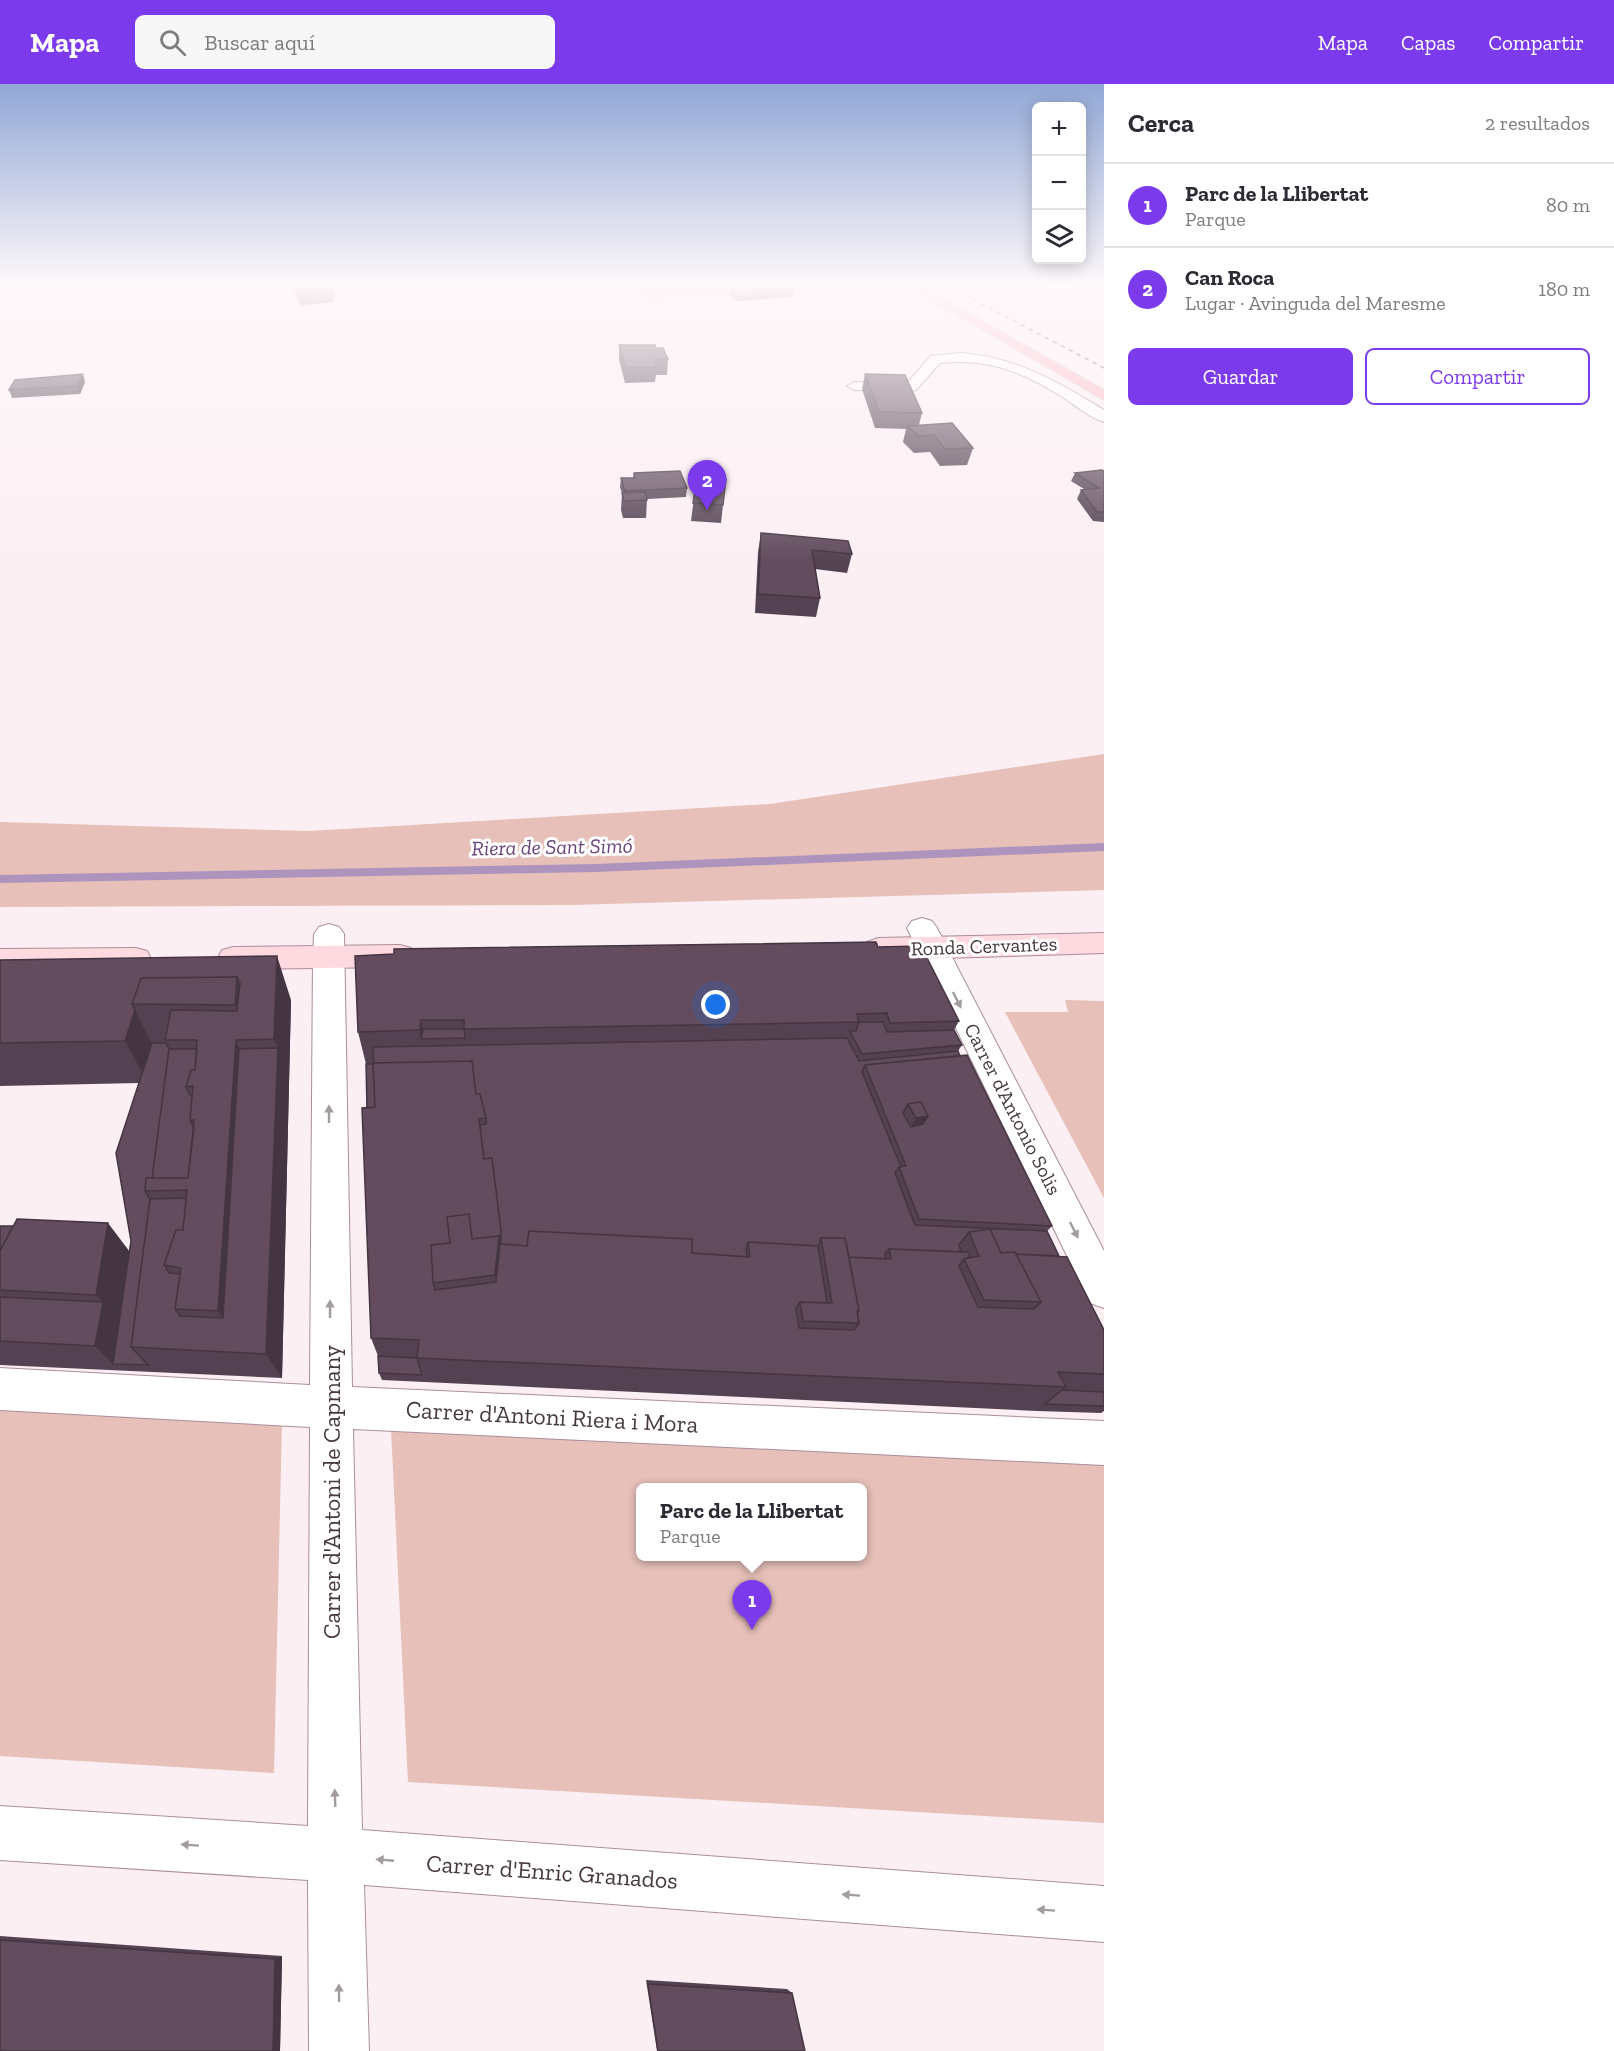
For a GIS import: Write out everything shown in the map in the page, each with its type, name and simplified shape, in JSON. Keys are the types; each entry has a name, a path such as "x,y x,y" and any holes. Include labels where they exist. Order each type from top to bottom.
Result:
{"main road":[{"path":"1073,379 1104,396"}],"street":[{"path":"854,386 911,387 917,379"},
{"path":"1041,379 1104,417"},
{"name":"Ronda Cervantes","path":"846,950 926,938 1104,943"},
{"name":"Carrer d'Antonio Solis","path":"926,938 1104,1290"},
{"path":"211,958 328,945 429,956"},
{"name":"Carrer d'Antoni de Capmany","path":"328,945 333,1720 339,2051"},
{"path":"0,960 164,958"},
{"name":"Carrer d'Antoni Riera i Mora","path":"0,1389 331,1407 1104,1443"},
{"name":"Carrer d'Enric Granados","path":"0,1833 1104,1914"}],"shaded area":[{"path":"1104,754 1104,890 572,905 0,907 0,822 309,831 770,804"},
{"path":"1065,1000 1104,1001 1104,1198 1005,1012 1068,1012"},
{"path":"0,1409 282,1423 274,1773 0,1756"},
{"path":"391,1429 1104,1465 1104,1823 408,1782"}],"building":[{"path":"81,379 77,386 9,390 15,380"},
{"path":"867,379 907,379 922,413 879,412"},
{"path":"952,423 973,448 945,449 934,435 919,436 907,426"},
{"path":"680,471 687,488 625,491 621,478 635,478 634,473"},
{"path":"1104,471 1104,512 1097,512 1081,490 1099,488 1075,473"},
{"path":"701,477 726,479 723,505 693,503 696,482 701,482"},
{"path":"645,492 647,500 624,501 622,493"},
{"path":"761,533 848,541 852,554 812,550 820,598 758,594"},
{"path":"876,942 878,947 921,946 959,1021 890,1023 887,1013 857,1014 859,1022 464,1029 464,1020 421,1020 420,1030 358,1032 355,956 394,954 394,949"},
{"path":"277,956 274,1039 236,1040 218,1311 175,1309 181,1268 164,1265 176,1230 183,1230 187,1190 145,1191 146,1178 188,1178 194,1120 190,1120 193,1086 186,1087 191,1070 195,1070 197,1040 165,1040 171,1010 237,1011 240,983 237,977 141,978 132,1004 135,1010 125,1041 0,1043 0,960"},
{"path":"237,977 235,1005 132,1004 141,978"},
{"path":"859,1022 883,1022 887,1032 954,1030 962,1045 862,1054 850,1031 856,1031"},
{"path":"423,1029 464,1029 465,1038 421,1039"},
{"path":"847,1038 859,1061 958,1051 960,1056 865,1065 862,1072 901,1167 895,1173 915,1225 1047,1231 1059,1256 1001,1253 990,1229 969,1232 959,1245 961,1252 889,1249 885,1254 886,1259 849,1257 845,1238 821,1238 818,1246 748,1242 747,1257 692,1253 692,1239 529,1231 527,1246 501,1244 492,1158 484,1159 480,1125 486,1124 486,1118 480,1094 476,1094 472,1061 374,1063 373,1047"},
{"path":"152,1043 166,1043 169,1049 152,1178 146,1178 145,1191 150,1199 131,1347 148,1365 113,1364 131,1241 116,1153"},
{"path":"278,1048 266,1354 131,1347 150,1199 186,1198 183,1230 176,1230 164,1265 169,1273 180,1274 175,1309 180,1316 223,1318 239,1049"},
{"path":"169,1049 197,1049 195,1070 191,1070 186,1087 192,1095 190,1120 194,1128 188,1178 152,1178"},
{"path":"967,1055 1052,1226 919,1219 899,1167 906,1166 865,1065","holes":["921,1102 928,1116 923,1124 911,1127 903,1113 908,1104"]},
{"path":"472,1061 476,1094 480,1094 486,1118 479,1119 484,1159 492,1158 501,1230 500,1244 527,1246 529,1231 692,1239 692,1253 750,1257 748,1242 818,1246 827,1303 800,1302 796,1309 799,1328 854,1330 859,1323 857,1314 859,1311 849,1257 891,1259 889,1249 968,1252 970,1257 964,1259 959,1266 978,1307 1034,1309 1041,1302 1016,1254 1067,1257 1104,1330 1104,1374 1058,1372 1066,1387 417,1358 419,1340 371,1338 362,1108 375,1107 373,1063","holes":["469,1214 472,1239 499,1236 496,1282 435,1290 431,1245 450,1243 447,1217"]},
{"path":"366,1064 373,1064 375,1107 367,1108"},
{"path":"921,1102 928,1116 916,1118 908,1104"},
{"path":"469,1214 472,1239 499,1236 495,1275 433,1283 431,1245 450,1243 447,1217"},
{"path":"17,1219 108,1223 96,1295 0,1290 0,1251"},
{"path":"0,1226 13,1226 0,1251"},
{"path":"990,1229 1001,1253 1015,1252 1041,1302 984,1300 964,1259 979,1256 969,1232"},
{"path":"821,1238 845,1238 859,1311 857,1311 859,1323 803,1321 800,1302 832,1303"},
{"path":"0,1297 103,1302 95,1346 0,1341"},
{"path":"378,1356 417,1358 422,1375 379,1373"},
{"path":"1062,1390 1104,1392 1104,1406 1045,1404"},
{"path":"0,1940 275,1959 273,2051 0,2051"},
{"path":"648,1984 792,1993 805,2051 658,2051"}],"waterway":[{"name":"Riera de Sant Simó","path":"0,879 596,868 1104,847"}],"place":[{"name":"Can Roca","path":"707,510"},
{"name":"Parc de la Llibertat","path":"752,1630"}]}
